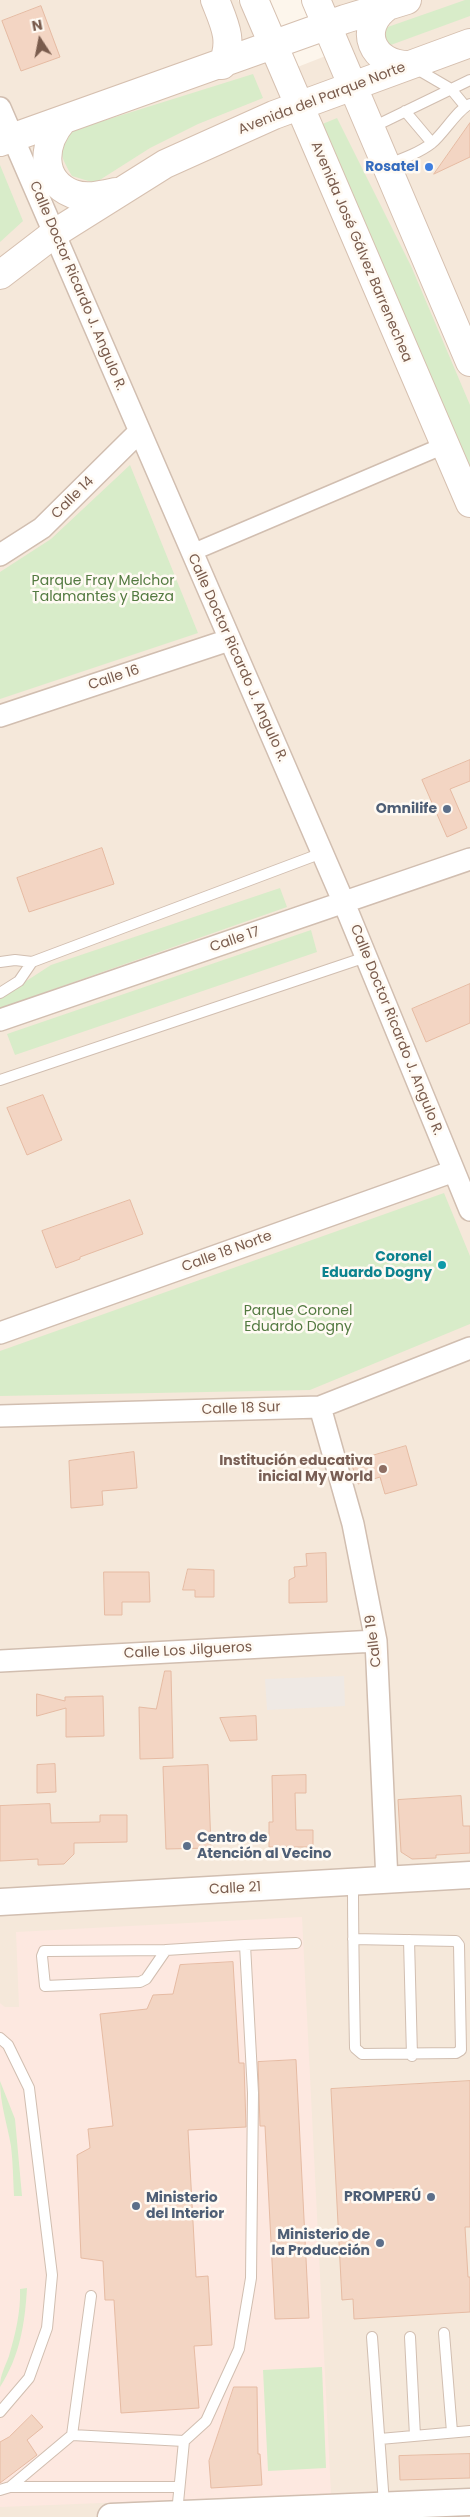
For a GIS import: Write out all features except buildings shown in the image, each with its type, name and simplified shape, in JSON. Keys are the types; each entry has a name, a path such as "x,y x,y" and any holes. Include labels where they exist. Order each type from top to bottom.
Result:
{"main road":[{"path":"215,0 229,40 222,65"},
{"name":"Avenida José Gálvez Barrenechea","path":"254,0 470,503"},
{"path":"316,0 470,362"},
{"path":"6,139 222,65 382,4"},
{"path":"382,4 373,24 371,36 374,48 386,61 398,66 410,65"},
{"name":"Avenida del Parque Norte","path":"0,275 55,233 166,164 274,115 470,43"},
{"path":"63,120 49,140 46,153 48,167 57,183 73,194 93,197 122,191"}],"street":[{"name":"Calle Doctor Ricardo J. Angulo R.","path":"0,108 6,139 55,233 191,553 344,903 470,1210"},
{"name":"Calle 14","path":"0,555 42,528 139,432"},
{"path":"191,553 445,445"},
{"name":"Calle 16","path":"0,716 229,640"},
{"name":"Calle 17","path":"0,1020 470,859"},
{"name":"Calle 18 Norte","path":"0,1333 454,1171"},
{"name":"Calle 18 Sur","path":"0,1416 320,1407 470,1348"},
{"name":"Calle 19","path":"320,1407 354,1524 376,1640 387,1881"},
{"name":"Calle Los Jilgueros","path":"0,1661 376,1640"},
{"name":"Calle 21","path":"0,1902 470,1875"},
{"path":"111,2517 400,2508 470,2502"}],"lane":[{"path":"385,165 406,158 432,144 467,105 451,89 410,65"},
{"path":"370,128 470,80"},
{"path":"405,111 432,144"},
{"path":"0,962 15,960 32,962 322,853"},
{"path":"0,1080 366,958"},
{"path":"0,993 19,981 32,962"},
{"path":"353,1883 353,1939 355,2048 362,2054 412,2056 456,2054 461,2050 459,1944 456,1941 353,1939"},
{"path":"408,1940 412,2056"},
{"path":"166,1950 149,1975 140,1982 45,1986 42,1956 44,1951 166,1950 296,1943"},
{"path":"190,2515 178,2487 184,2441 206,2421 239,2349 251,2278 253,2093 245,1946"},
{"path":"0,2038 8,2045 29,2088 52,2274 47,2328 29,2378 0,2412"},
{"path":"10,2487 72,2435 91,2296"},
{"path":"444,2332 452,2432"},
{"path":"372,2337 380,2439 400,2508"},
{"path":"410,2337 415,2436"},
{"path":"380,2439 470,2431"},
{"path":"72,2435 184,2441"},
{"path":"0,2490 10,2487 178,2487"}],"shaded area":[{"path":"0,0 238,0 272,77 346,48 331,0 470,0 470,2517 0,2517"},
{"path":"344,1676 345,1706 267,1710 265,1679"},
{"path":"302,1917 331,2494 0,2507 0,2003 5,2007 19,2007 16,1932"}],"green space":[{"path":"465,0 470,0 470,16 388,46 382,29"},
{"path":"253,74 263,98 198,124 150,148 95,183 72,176 63,157 62,147 74,130"},
{"path":"337,118 411,266 470,405 470,472 320,125"},
{"path":"0,165 23,221 0,242"},
{"name":"Parque Fray Melchor Talamantes y Baeza","path":"130,465 198,633 0,699 0,572 51,539"},
{"path":"280,888 287,907 0,1008 0,998 51,965"},
{"path":"311,930 317,952 15,1055 7,1034"},
{"name":"Parque Coronel Eduardo Dogny","path":"444,1193 470,1256 470,1324 310,1390 0,1396 0,1351"},
{"path":"0,2081 15,2119 22,2196 14,2196 11,2146 2,2105"},
{"path":"27,2288 25,2314 17,2351 0,2387 17,2323 20,2289"},
{"path":"322,2367 326,2468 268,2471 263,2370"}],"place":[{"name":"Rosatel","path":"429,167"},
{"name":"Omnilife","path":"447,809"},
{"name":"Coronel Eduardo Dogny","path":"442,1265"},
{"name":"Institución educativa inicial My World","path":"383,1469"},
{"name":"Centro de Atención al Vecino","path":"187,1846"},
{"name":"PROMPERÚ","path":"431,2197"},
{"name":"Ministerio del Interior","path":"136,2206"},
{"name":"Ministerio de la Producción","path":"380,2243"}]}
